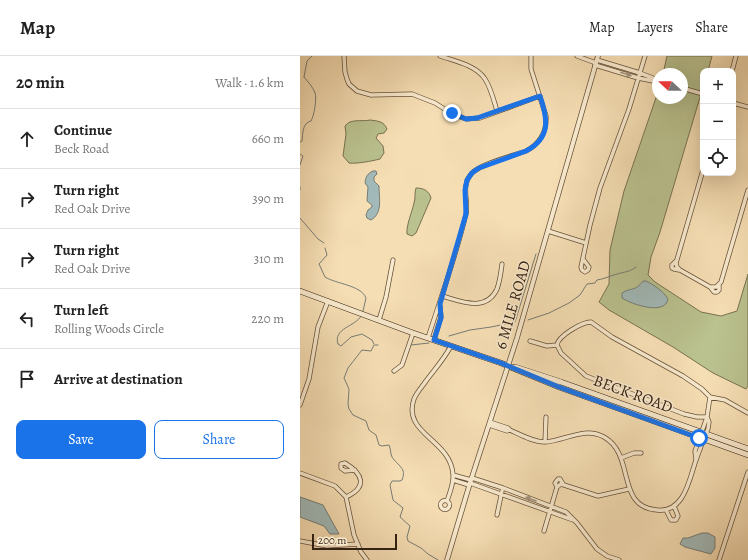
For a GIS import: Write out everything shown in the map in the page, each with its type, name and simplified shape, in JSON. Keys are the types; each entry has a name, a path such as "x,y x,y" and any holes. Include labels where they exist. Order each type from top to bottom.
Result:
{"main road":[{"name":"BECK ROAD","path":"300,291 413,333 508,366 561,382 703,436 748,455"},
{"name":"BECK ROAD","path":"703,436 748,449"}],"street":[{"path":"344,56 347,79 353,88 361,93 371,95 412,94 435,103 454,115 466,119 477,118 540,96"},
{"path":"440,56 471,68 482,75 487,83 497,111"},
{"path":"428,338 440,304 466,214 465,190 467,180 472,173 479,168 526,151 538,142 544,132 547,121 546,112 531,69 531,56"},
{"path":"577,56 640,72 652,78"},
{"path":"583,258 600,188 630,109 645,56"},
{"path":"733,68 736,56"},
{"path":"597,61 638,78 652,80"},
{"name":"6 MILE ROAD","path":"447,560 470,482 508,366 597,61"},
{"path":"688,90 700,93"},
{"path":"736,104 748,107"},
{"path":"701,176 676,260 676,266 680,270 710,287 715,288 719,285 748,190"},
{"path":"548,231 586,243"},
{"path":"379,320 386,297 393,260"},
{"path":"442,296 469,304 487,300 496,290 502,264"},
{"path":"300,405 309,379 318,327 328,301"},
{"path":"434,340 441,318 440,304"},
{"path":"707,416 692,417 586,376 561,353 557,345 558,340 582,324 591,322 612,337 638,350 682,376 702,389 710,398 725,400 748,413"},
{"path":"394,371 402,365 413,333"},
{"path":"530,341 547,346 557,345"},
{"path":"447,501 453,480 450,462 444,452 419,428 412,412 413,403 416,396 451,346"},
{"path":"490,424 508,428 533,440 545,442 579,433 597,434 615,446 621,458 629,489 639,505 650,510 666,510 674,506 684,496 703,436 710,398"},
{"path":"545,442 546,417"},
{"path":"621,458 634,453 641,453"},
{"path":"346,497 355,493 360,486 360,475 355,470"},
{"path":"719,560 748,472"},
{"path":"300,473 335,486 346,497 352,527 358,544 367,560"},
{"path":"453,475 568,517 577,523"},
{"path":"453,480 503,488 566,512 577,523 597,549 607,556 619,560"},
{"path":"544,531 557,487 561,484 598,496 629,489"},
{"path":"496,515 503,488"},
{"path":"666,510 672,520 676,520 678,516 674,506"},
{"path":"300,542 327,546 358,544"}],"green space":[{"path":"667,56 712,56 709,68 700,68 700,97 660,232 651,257 648,275 655,282 701,312 721,316 737,311 748,274 748,386 746,389 713,373 673,347 609,310 599,302 609,284 610,250 624,191 654,104 688,104 688,68 664,68"},
{"path":"353,121 378,121 386,126 387,129 384,133 378,134 376,138 383,146 384,153 380,159 360,163 349,163 343,156 346,134 345,126"},
{"path":"416,188 426,190 431,198 416,233 412,236 407,234 407,231 415,201"}],"water":[{"path":"376,171 377,174 374,177 374,181 379,186 380,205 375,217 371,220 367,218 366,215 372,205 367,201 368,187 365,183 369,173"},
{"path":"643,281 652,284 664,293 668,299 666,304 661,307 654,308 633,303 622,298 622,293 638,287"},
{"path":"300,497 323,505 339,534 330,534 324,526 300,517"},
{"path":"702,533 708,533 715,537 715,548 711,554 685,547 680,544 683,538 688,538"}],"waterway":[{"path":"304,77 307,61 312,56"},
{"path":"300,142 302,141 304,126 312,119 316,96 304,77"},
{"path":"300,154 303,156 300,165"},
{"path":"300,218 318,239 324,243"},
{"path":"325,248 327,255 319,264 325,277 359,290 366,298 363,311"},
{"path":"449,336 470,330 515,322 536,254"},
{"path":"528,320 549,313 569,303 580,295 587,284 595,283 597,280 629,271 636,267"},
{"path":"361,316 358,320 341,331 337,339 338,344 341,346 351,337 362,334 372,340 374,344"},
{"path":"411,345 429,343"},
{"path":"374,345 371,351 362,350 348,368 344,378 349,389 349,409 353,415 366,421 369,430 376,435 379,445 389,445 392,457 403,470 402,480 392,481 390,485 393,500 403,508 400,517 410,526 407,537 408,541 438,560"}],"route":[{"path":"452,113 460,118 477,118 540,96 546,112 547,121 543,136 532,147 526,151 479,168 472,173 467,180 465,196 467,210 440,304 441,318 434,340 501,363 559,387 699,438"}]}
